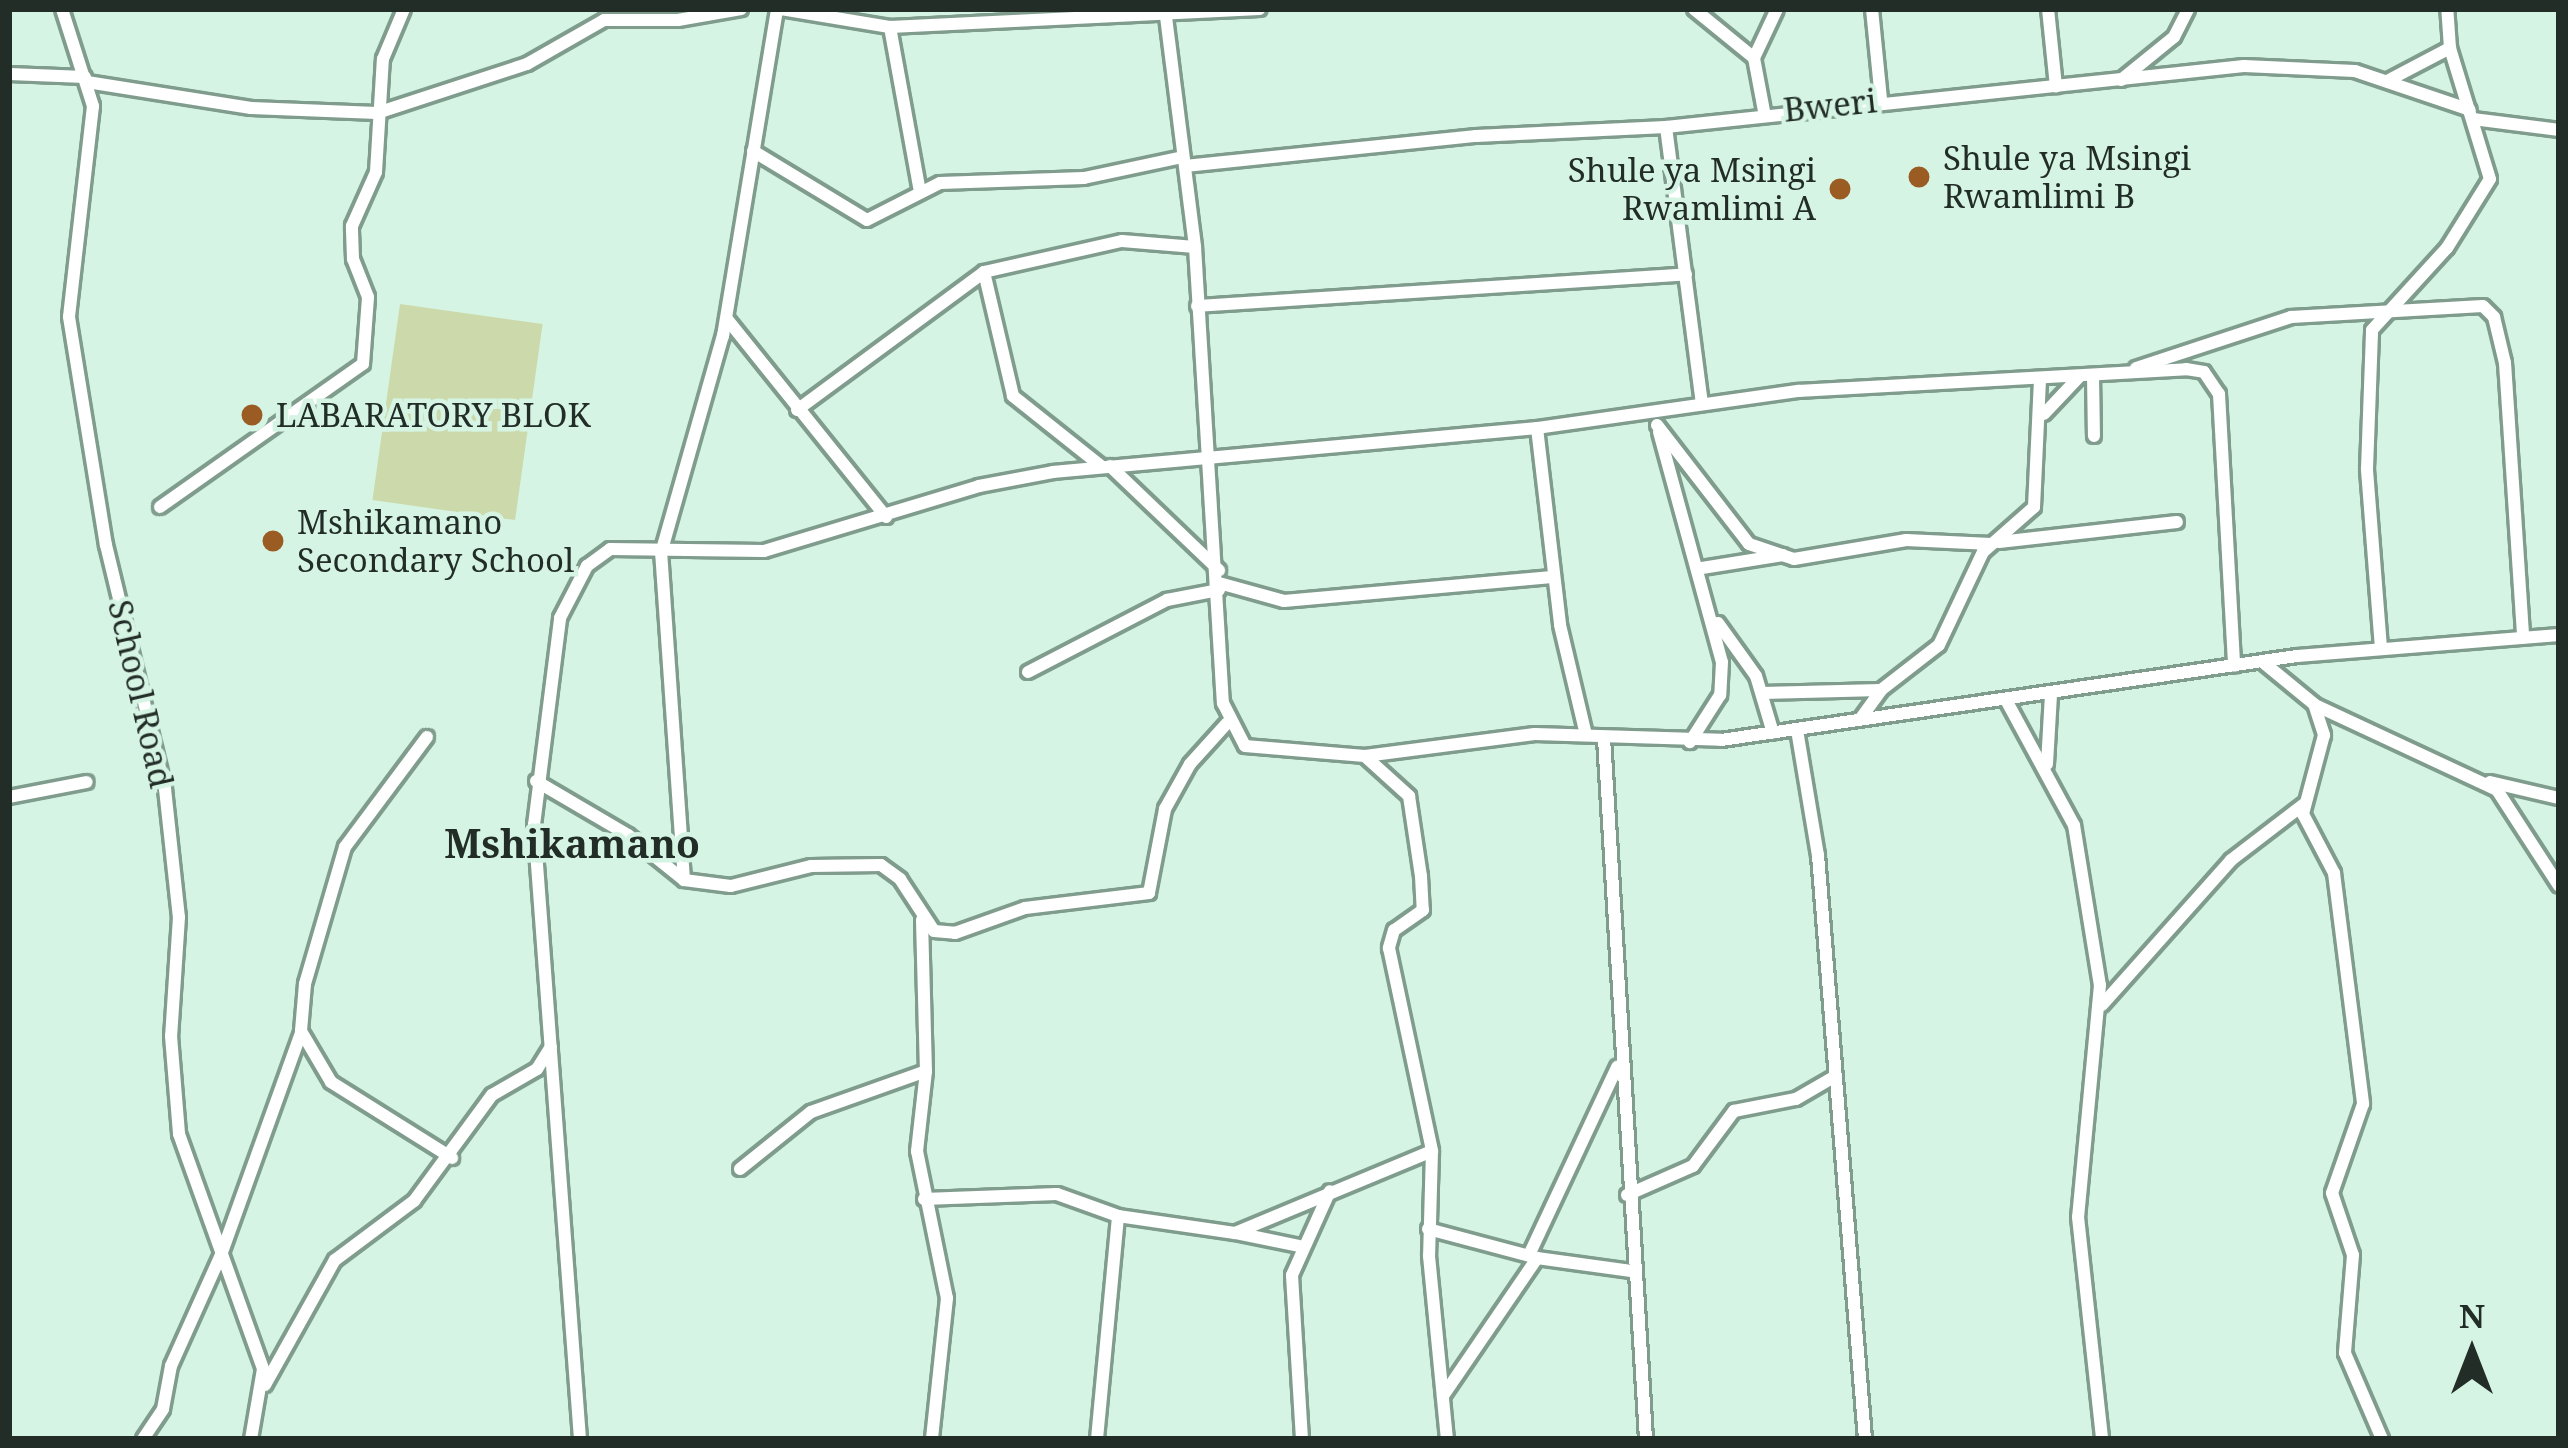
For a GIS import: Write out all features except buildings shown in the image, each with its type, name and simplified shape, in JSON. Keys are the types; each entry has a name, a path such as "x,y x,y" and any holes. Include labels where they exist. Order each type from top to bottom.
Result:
{"street":[{"name":"School Road","path":"62,9 93,106 69,317 106,545 165,789 179,917 171,1036 179,1134 260,1348 262,1389 251,1439"},
{"path":"160,507 363,364 368,297 353,259 352,226 376,172 384,52 404,9"},
{"path":"9,74 86,80 251,108 377,113 527,64 604,20 687,20 741,9"},
{"path":"684,880 661,553 727,318 779,9 890,27 1165,10 1260,9"},
{"path":"1694,9 1754,58"},
{"path":"1764,111 1754,58 1777,9"},
{"path":"1872,9 1881,99"},
{"path":"2048,9 2056,87"},
{"path":"2120,80 2174,37 2188,9"},
{"path":"2380,648 2367,410 2372,330 2417,285 2482,199 2490,178 2450,48 2447,9"},
{"path":"1165,10 1195,247 1227,724 1236,739 1262,751 1365,756 1511,736 1690,742 2264,662 2559,635"},
{"path":"753,151 860,219 879,217 919,187 890,27"},
{"path":"2389,80 2450,48"},
{"name":"Bweri","path":"919,187 1084,178 1184,162 1511,133 1666,127 1881,99 2267,66 2389,80 2471,114 2559,130"},
{"path":"1666,127 1702,404"},
{"path":"797,410 984,272 1122,241 1195,247"},
{"path":"984,272 1013,396 1105,466 1219,581 1284,601 1552,577"},
{"path":"1197,306 1685,274"},
{"path":"2125,372 2260,323 2472,304 2494,316 2505,362 2523,637"},
{"path":"727,318 886,518"},
{"path":"580,1439 536,781 569,591 610,549 764,551 886,518 979,485 1105,466 1655,419 1702,404 2198,370 2219,394 2234,666"},
{"path":"2043,416 2086,376"},
{"path":"2086,376 2094,436"},
{"path":"1862,718 1882,690 1939,645 1992,543 2034,507 2043,416 2040,378"},
{"path":"1655,419 1749,544 1784,555"},
{"path":"1655,419 1717,622 1724,680 1690,742"},
{"path":"1538,428 1552,577 1586,735"},
{"path":"1702,568 1906,540 1992,543 2177,522"},
{"path":"1028,672 1167,600 1219,581"},
{"path":"1717,622 1762,693 1773,733"},
{"path":"2264,662 2314,704 2484,781 2559,798"},
{"path":"1762,693 1882,690"},
{"path":"2046,766 2050,694"},
{"path":"2006,700 2046,766 2081,847 2101,1006 2078,1217 2102,1439"},
{"path":"2314,704 2322,756 2305,804 2307,831 2334,873 2363,1104 2332,1193 2353,1256 2345,1353 2382,1439"},
{"path":"536,781 628,835 684,880 731,886 811,866 881,865 909,891 934,931 955,933 1025,908 1149,893 1165,809 1190,764 1227,724"},
{"path":"1797,730 1818,855 1865,1439"},
{"path":"142,1439 163,1409 171,1366 221,1255 301,1031 305,984 345,847 427,737"},
{"path":"1604,738 1631,1271 1646,1439"},
{"path":"1365,756 1403,784 1412,808 1423,910 1394,930 1389,948 1432,1151 1429,1228 1447,1439"},
{"path":"2484,781 2559,886"},
{"path":"9,797 87,782"},
{"path":"2101,1006 2231,860 2305,804"},
{"path":"922,918 926,1071 917,1150 947,1298 932,1439"},
{"path":"301,1031 331,1082 452,1158"},
{"path":"262,1389 335,1261 414,1202 452,1158 492,1095 537,1070 551,1046"},
{"path":"1442,1398 1533,1257 1619,1063"},
{"path":"740,1169 811,1112 926,1071"},
{"path":"1627,1195 1693,1166 1734,1111 1796,1099 1834,1077"},
{"path":"1235,1233 1432,1151"},
{"path":"1302,1439 1290,1322 1299,1246 1331,1190"},
{"path":"924,1199 1057,1194 1118,1216 1299,1246"},
{"path":"1097,1439 1118,1216"},
{"path":"1429,1228 1533,1257 1631,1271"}],"green space":[{"path":"400,304 543,324 515,520 372,500"}],"place":[{"name":"Shule ya Msingi Rwamlimi B","path":"1919,177"},
{"name":"Shule ya Msingi Rwamlimi A","path":"1840,189"},
{"name":"LABARATORY BLOK","path":"252,415"},
{"name":"Mshikamano Secondary School","path":"273,541"}],"district":[{"name":"Mshikamano","path":"572,843"}]}
